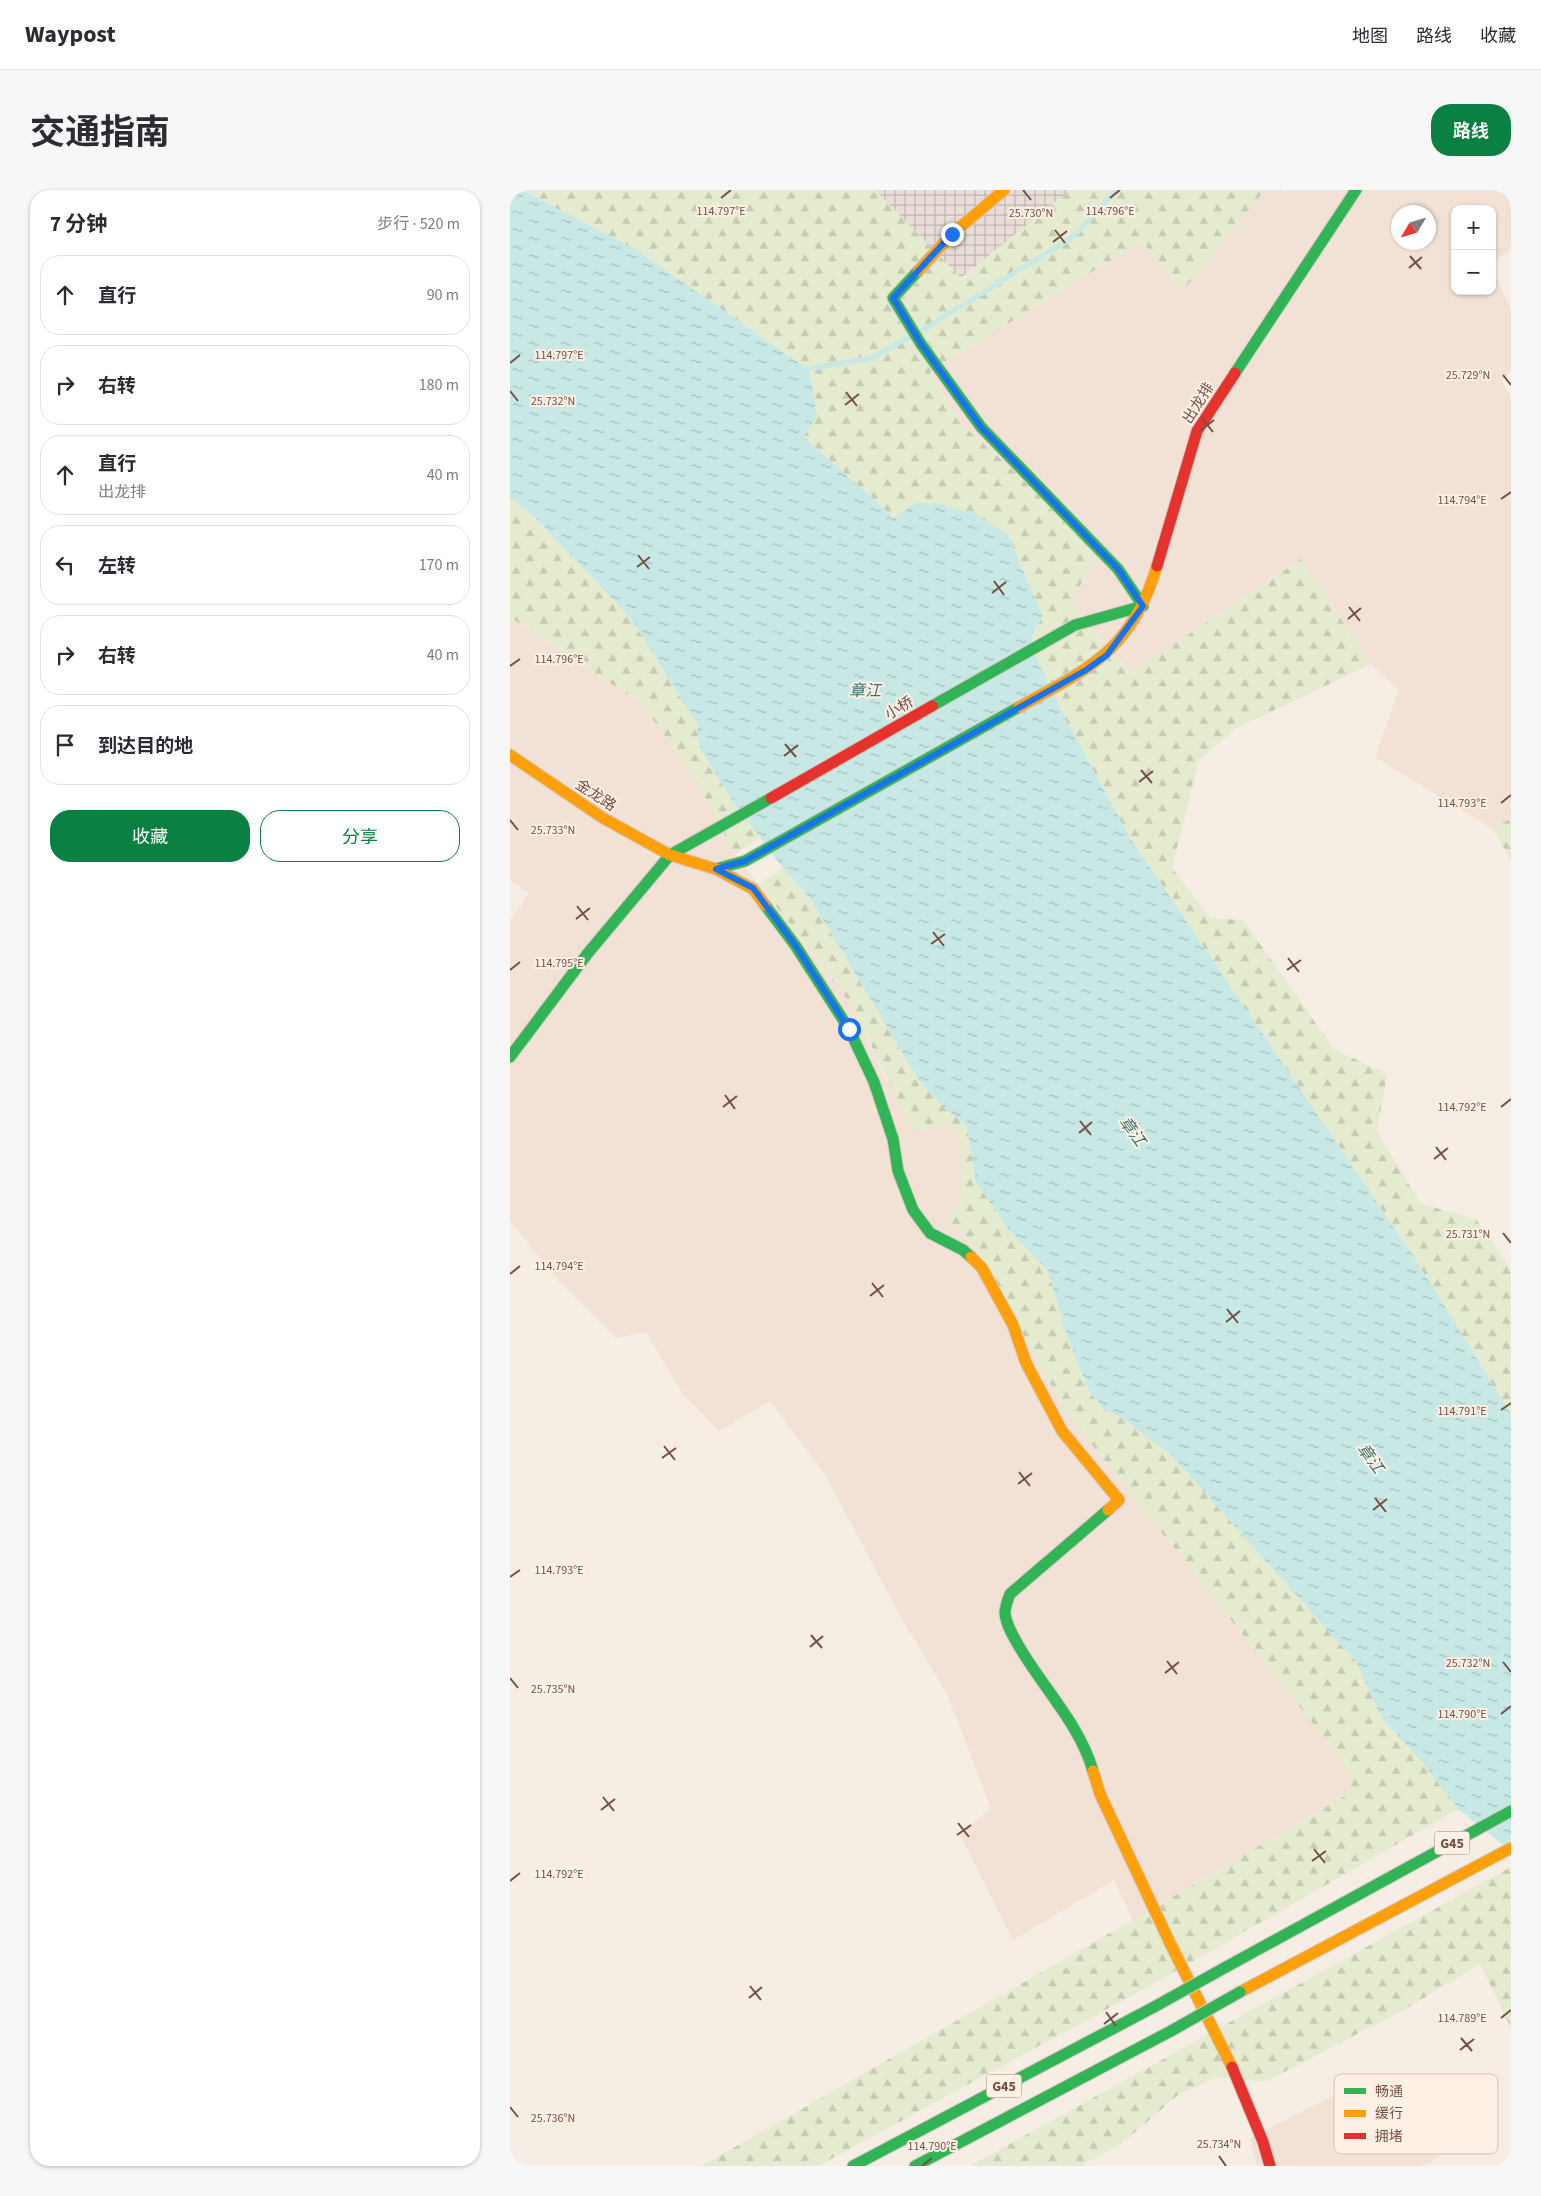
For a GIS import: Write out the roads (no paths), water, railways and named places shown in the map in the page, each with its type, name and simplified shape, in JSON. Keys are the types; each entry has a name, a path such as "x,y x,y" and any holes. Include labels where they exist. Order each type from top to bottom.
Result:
{"main road":[{"path":"1004,190 952,234 893,298 921,344 981,427 1118,569 1143,606"},
{"name":"出龙排","path":"716,869 745,861 1086,670 1107,655 1143,606 1152,582 1197,431 1356,190"},
{"name":"小桥","path":"670,855 1075,625 1143,606"},
{"name":"金龙路","path":"510,755 603,818 670,855 716,869 753,888 795,945 849,1029 874,1082 893,1139 898,1171 913,1210 930,1233 963,1250 982,1268 1013,1325 1026,1363 1062,1431 1119,1500 1010,1594 1005,1612 1011,1632 1090,1756 1100,1794 1238,2080 1264,2142 1270,2166"},
{"path":"510,1057 588,953 670,855"},
{"name":"G45","path":"853,2166 1154,2007 1392,1875 1511,1812"},
{"name":"G45","path":"915,2166 1511,1848"}],"water":[{"name":"章江","path":"510,190 522,190 638,251 809,370 817,415 804,437 894,518 915,503 934,503 976,514 1008,535 1043,616 1033,632 1031,647 1067,722 1130,838 1416,1260 1511,1414 1511,1851 1458,1809 1423,1763 1383,1720 1356,1662 1171,1455 1125,1420 1105,1410 1089,1391 1068,1339 1048,1271 1011,1233 976,1182 967,1126 944,1108 920,1082 810,898 783,868 731,799 700,748 697,724 630,617 536,519 510,497"}],"waterway":[{"path":"921,331 1074,236 1116,190"},
{"path":"802,370 872,358 909,337"}]}
